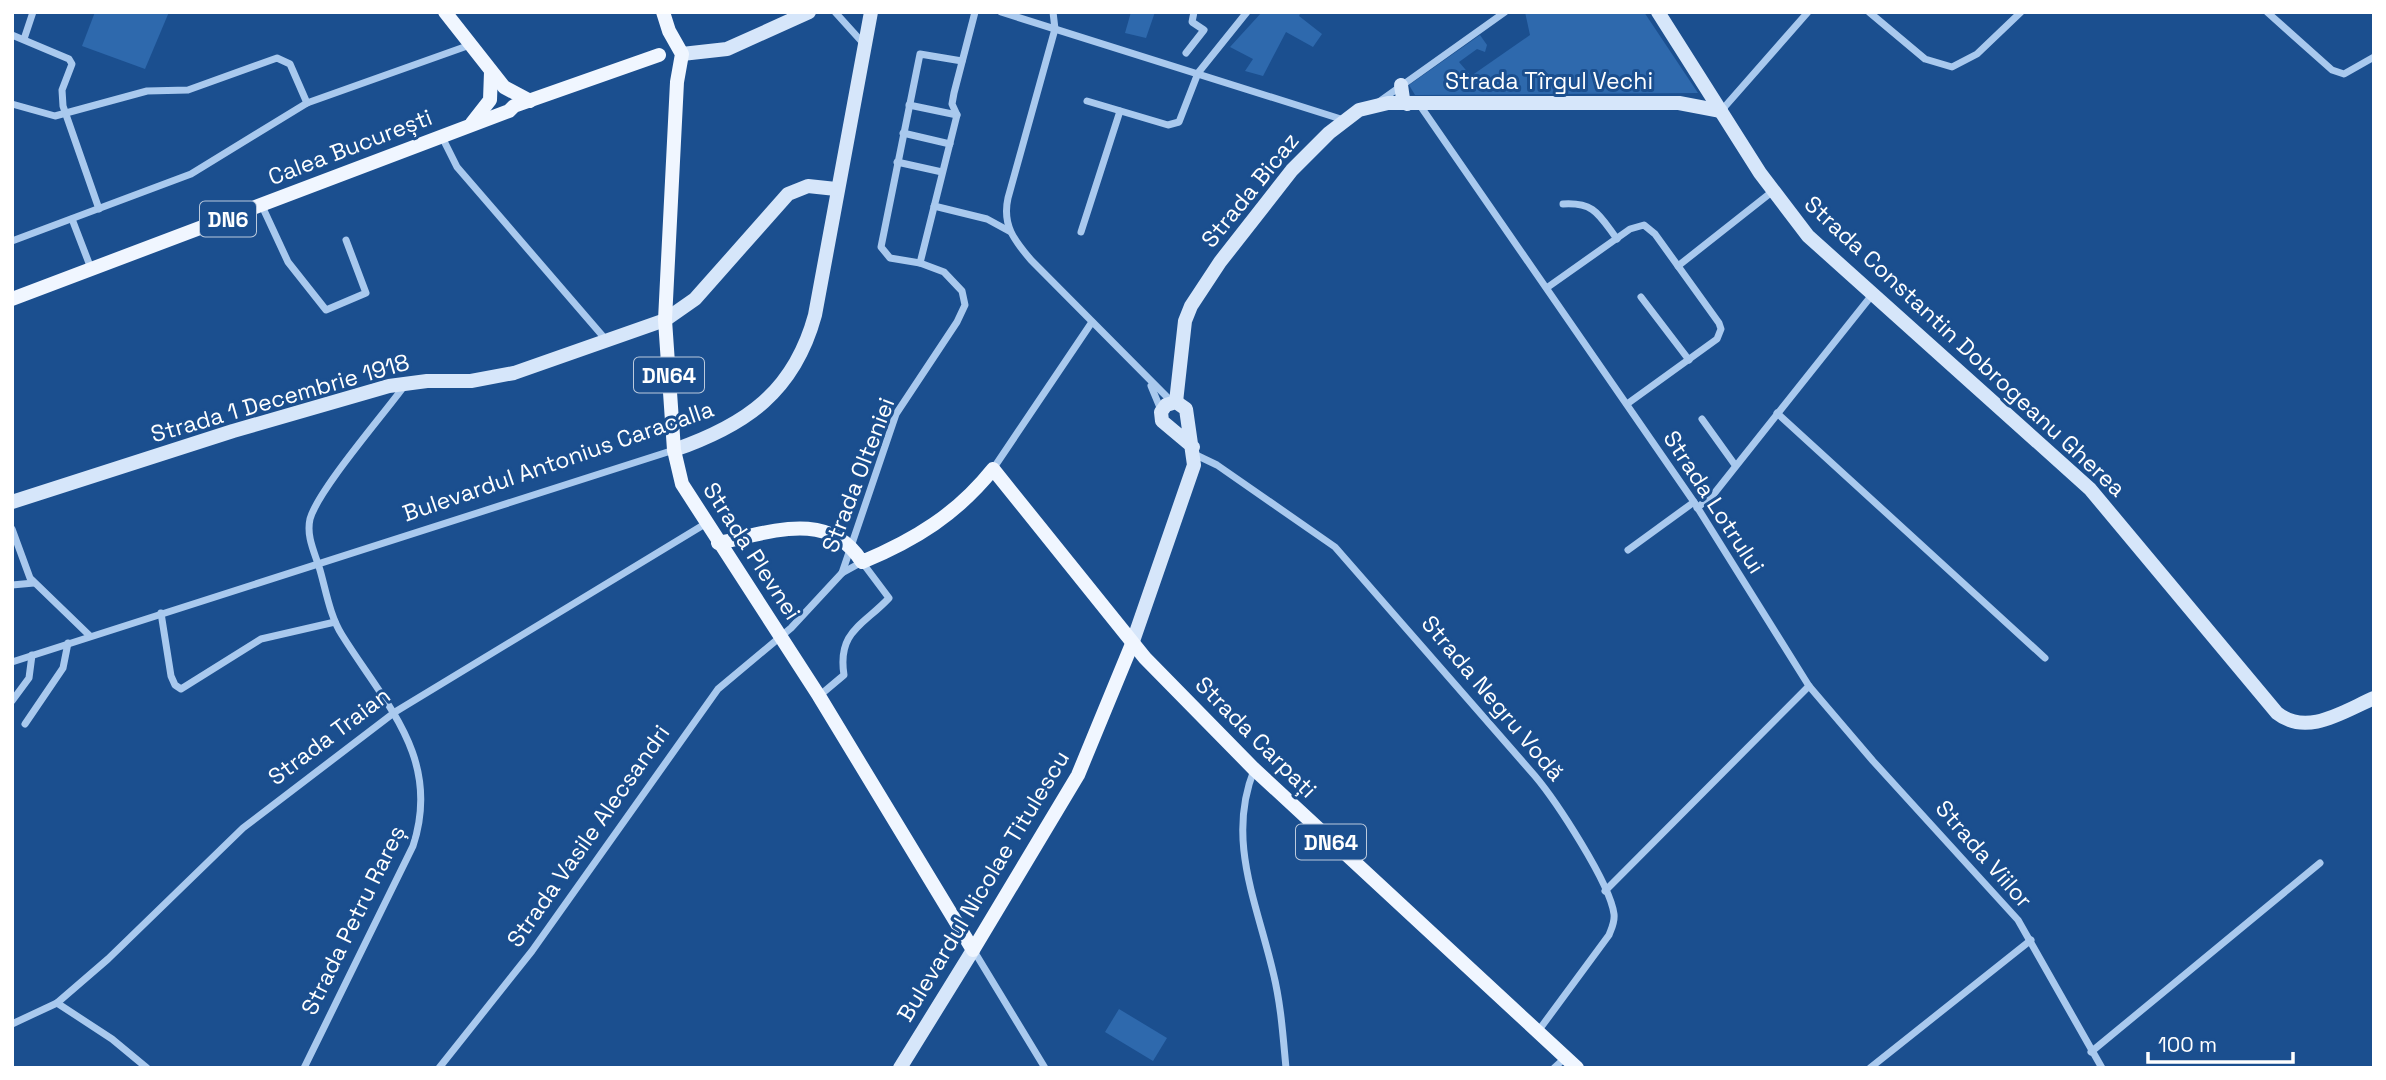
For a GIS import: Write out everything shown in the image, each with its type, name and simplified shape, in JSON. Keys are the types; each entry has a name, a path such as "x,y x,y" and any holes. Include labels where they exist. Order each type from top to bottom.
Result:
{"main road":[{"path":"445,12 473,44 491,72 503,99 530,101 667,54 727,49 809,12"},
{"name":"Strada Plevnei","path":"663,12 667,54 677,82 665,320 674,450 682,484 705,524 819,696 973,950"},
{"name":"Strada Constantin Dobrogeanu Gherea","path":"1658,12 1773,191 1808,236 2090,489 2259,693 2286,720 2295,723 2318,721 2374,698"},
{"name":"Bulevardul Antonius Caracalla","path":"674,450 702,440 742,419 769,398 793,369 803,351 814,315 863,43 871,13"},
{"path":"1401,85 1403,99 1413,104"},
{"name":"Calea București","path":"12,299 92,271 468,126 503,99"},
{"name":"Strada Tîrgul Vechi","path":"1376,104 1679,103 1721,111"},
{"name":"Strada Bicaz","path":"1174,402 1181,339 1191,306 1220,262 1292,170 1344,120 1376,104"},
{"name":"Strada 1 Decembrie 1918","path":"12,502 233,431 408,382 471,381 500,376 665,320 695,299 788,194 808,186 836,189"},
{"path":"1173,429 1182,426 1187,418 1184,406 1174,402 1161,412 1165,425 1173,429 1194,451"},
{"name":"Bulevardul Nicolae Titulescu","path":"900,1068 1078,775 1132,644 1193,472 1194,451 1187,418"},
{"path":"718,543 802,526 822,529 850,545 862,562 929,530 969,496 993,469"},
{"name":"Strada Carpați","path":"993,469 1132,644 1254,769 1571,1062"}],"street":[{"path":"24,39 33,12"},
{"path":"835,12 863,43"},
{"path":"920,263 957,115 952,104 975,12"},
{"path":"1002,12 1344,120"},
{"path":"1009,231 1005,212 1055,29 1053,12"},
{"path":"1186,53 1204,30 1192,22 1194,12"},
{"path":"1087,102 1168,125 1179,122 1198,73 1247,12"},
{"path":"1721,111 1808,12"},
{"path":"1869,12 1924,60 1952,67 1977,54 2021,12"},
{"path":"2267,12 2332,70 2344,74 2374,57"},
{"name":"Strada Bicaz","path":"1376,104 1499,14"},
{"path":"12,35 69,59 72,64 62,90 65,114 99,209"},
{"path":"12,241 201,170 307,103 473,44"},
{"path":"942,172 897,162 920,54 962,61"},
{"path":"12,104 47,116 65,114 148,91 188,90 277,58 290,64 307,103"},
{"name":"Strada Lotrului","path":"1413,104 1548,288 1696,505 1809,686"},
{"path":"909,105 957,115"},
{"path":"1081,232 1120,111"},
{"path":"903,133 950,144"},
{"path":"442,136 463,175 607,341"},
{"name":"Strada Olteniei","path":"842,573 896,414 957,322 965,305 965,298 954,281 944,272 920,263 885,256 881,247 897,162"},
{"path":"1678,266 1773,191"},
{"path":"1563,204 1580,203 1593,209 1617,239"},
{"path":"262,206 288,262 326,310 366,293 346,240"},
{"path":"934,206 987,219 1009,231 1031,260 1174,402"},
{"path":"72,219 92,271"},
{"path":"1548,288 1636,226 1644,225 1655,234 1719,323 1720,334 1689,360 1626,404"},
{"path":"1629,550 1713,495 1872,295"},
{"path":"1641,297 1689,360"},
{"path":"993,469 1092,322"},
{"path":"1145,376 1157,396 1161,412"},
{"name":"Strada Petru Rareș","path":"304,1068 413,846 421,824 423,801 420,780 395,712 335,622 310,542 311,516 328,488 408,382"},
{"path":"1777,413 2045,658"},
{"path":"1702,419 1735,465"},
{"name":"Bulevardul Antonius Caracalla","path":"12,662 674,450"},
{"name":"Strada Negru Vodă","path":"1194,451 1301,522 1351,562 1552,797 1605,891 1614,912 1614,923 1609,934 1539,1030"},
{"name":"Strada Traian","path":"12,1024 57,1003 107,960 243,828 395,712 705,524"},
{"path":"12,529 34,583 90,636"},
{"path":"780,638 842,573 862,562 889,598 851,635 844,648 844,675 819,696"},
{"path":"12,585 34,583"},
{"path":"161,613 171,676 175,685 181,689 261,639 335,622"},
{"name":"Strada Vasile Alecsandri","path":"439,1068 532,951 706,703 734,673 780,638"},
{"path":"25,724 63,668 68,643"},
{"path":"12,701 29,678 32,655"},
{"path":"1605,891 1809,686"},
{"name":"Strada Viilor","path":"1809,686 1873,761 1996,894 2031,940 2102,1068"},
{"path":"1254,769 1242,805 1243,848 1274,976 1286,1068"},
{"path":"2091,1052 2320,863"},
{"path":"1870,1068 2031,940"},
{"path":"973,950 1045,1068"},
{"path":"57,1003 112,1039 147,1068"},
{"path":"1554,1068 1571,1062"}],"shaded area":[{"path":"95,12 169,12 145,69 82,46"},
{"path":"1131,12 1155,12 1146,38 1125,33"},
{"path":"1262,12 1301,12 1299,16 1322,34 1313,47 1286,32 1263,76 1245,71 1253,59 1230,47"},
{"path":"1525,12 1644,12 1698,93 1415,95 1409,85 1480,35 1487,45 1485,52 1477,49 1459,62 1471,76 1530,35"},
{"path":"1119,1009 1167,1038 1153,1061 1105,1032"}]}
